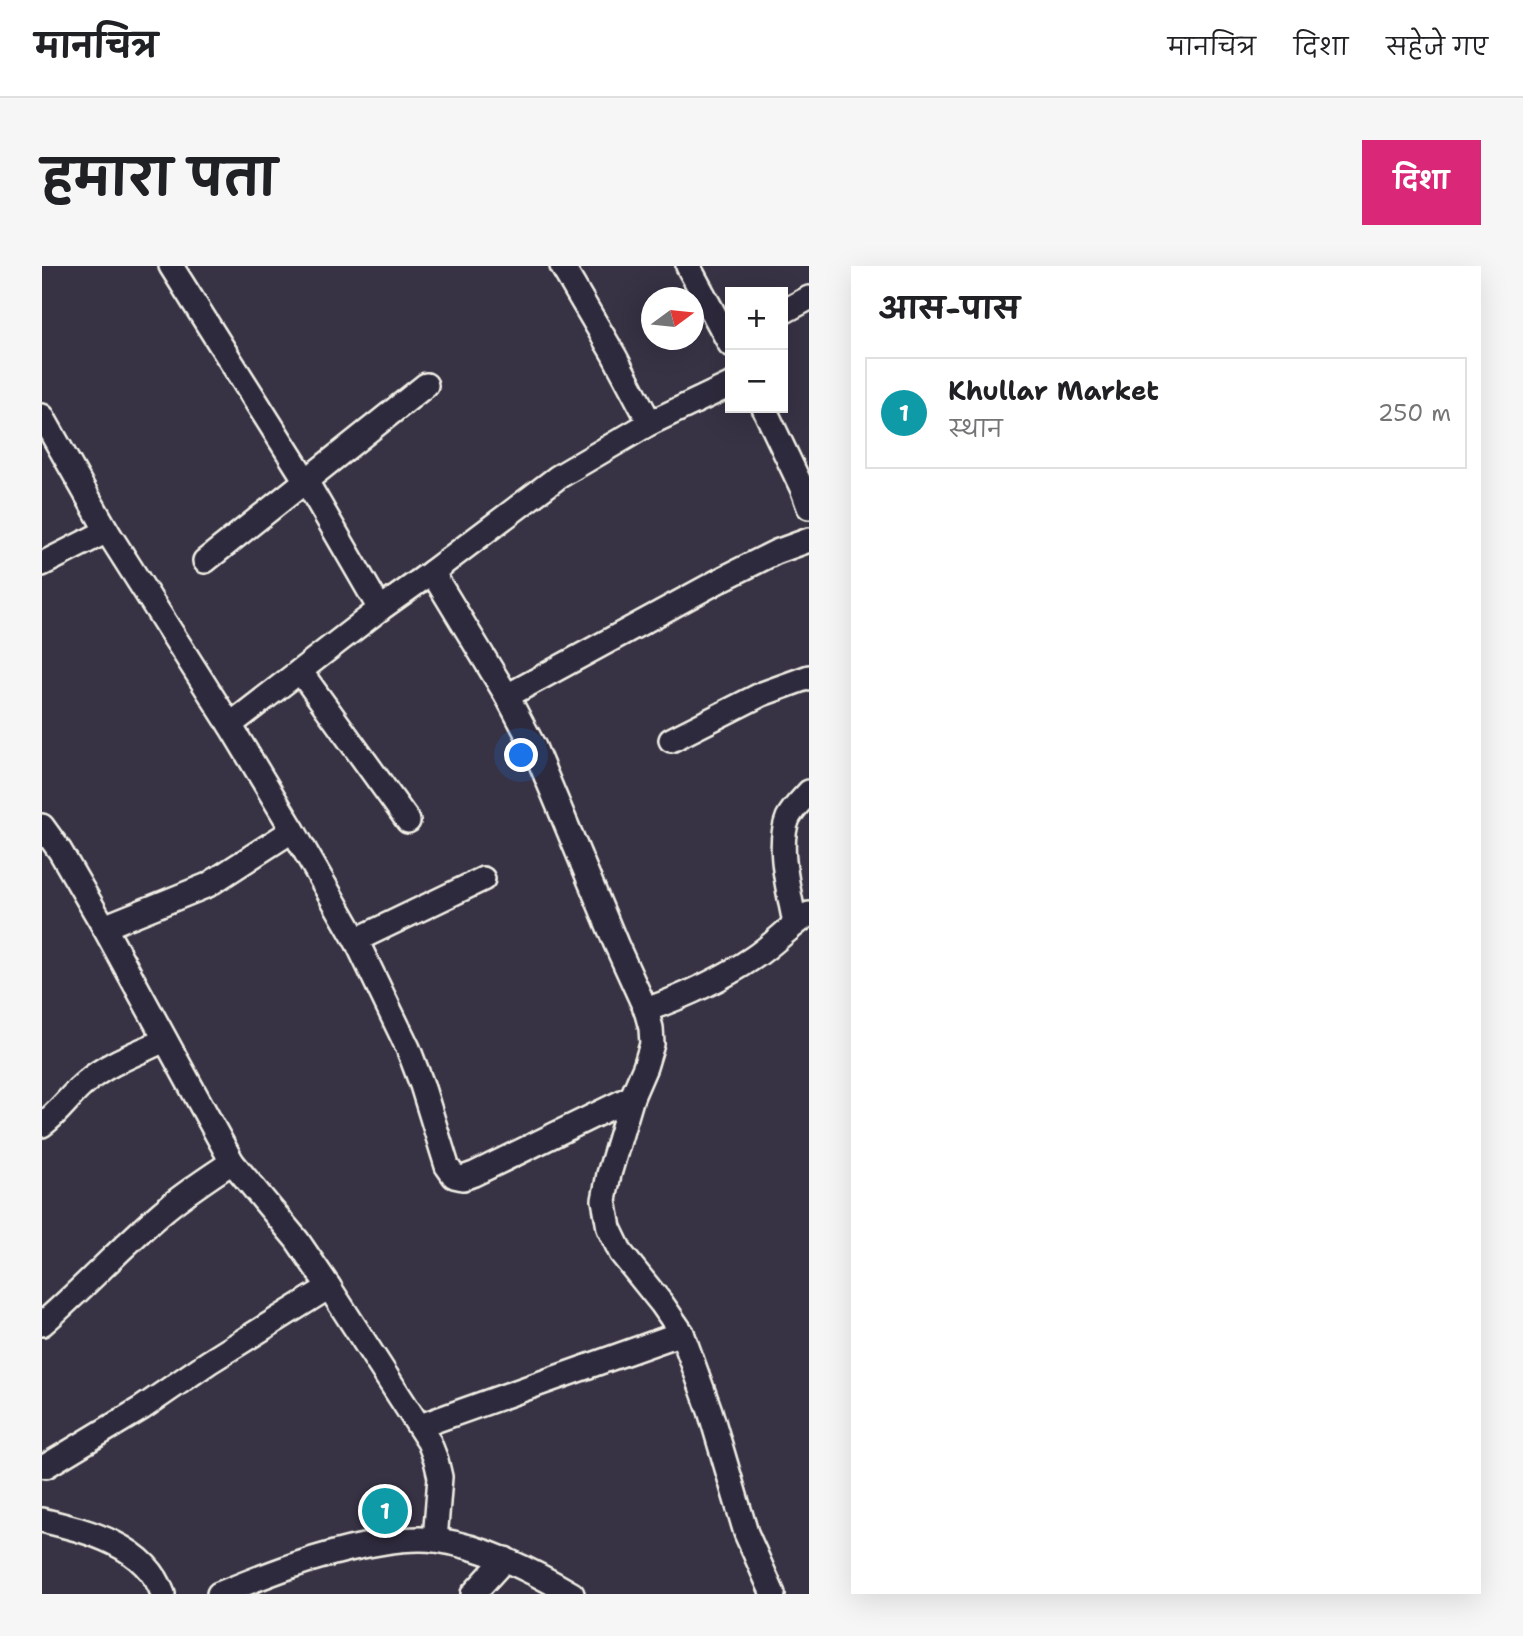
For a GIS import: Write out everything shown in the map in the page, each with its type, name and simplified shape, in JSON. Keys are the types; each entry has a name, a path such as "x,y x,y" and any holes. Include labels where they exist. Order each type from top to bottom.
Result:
{"street":[{"path":"171,266 306,481 380,609"},
{"path":"562,266 650,423"},
{"path":"688,266 725,333"},
{"path":"788,309 809,298"},
{"path":"205,561 426,385"},
{"path":"230,725 558,477 650,423 725,387"},
{"path":"766,413 809,507"},
{"path":"42,416 107,531 230,725 356,940 408,1048 447,1166 454,1176 463,1178 474,1174 632,1097"},
{"path":"42,564 107,531"},
{"path":"507,696 724,578 776,552 809,540"},
{"path":"432,572 507,696 534,747 646,1010 652,1044 632,1097 606,1187 604,1200 609,1228 621,1253 682,1333 710,1410 746,1533 773,1594"},
{"path":"300,671 408,821"},
{"path":"671,740 762,694 809,677"},
{"path":"646,1010 713,983 767,948 803,919 784,858 784,838 788,817 809,792"},
{"path":"42,826 51,855 104,927 232,1162 297,1240 420,1426 433,1451 440,1477 435,1540"},
{"path":"104,927 208,885 293,830"},
{"path":"356,940 483,879"},
{"path":"42,1125 52,1118 84,1083 103,1070 165,1040"},
{"path":"42,1324 162,1212 232,1162"},
{"path":"46,1466 142,1408 209,1362 329,1287"},
{"path":"420,1426 682,1333"},
{"path":"42,1520 97,1536 122,1547 144,1563 158,1580 163,1594"},
{"path":"235,1591 304,1560 394,1540 435,1540 505,1559 572,1594"},
{"path":"472,1594 505,1559"}],"building":[{"path":"397,1498 408,1519 369,1518 364,1503"}],"place":[{"name":"Khullar Market","path":"385,1511"}]}
